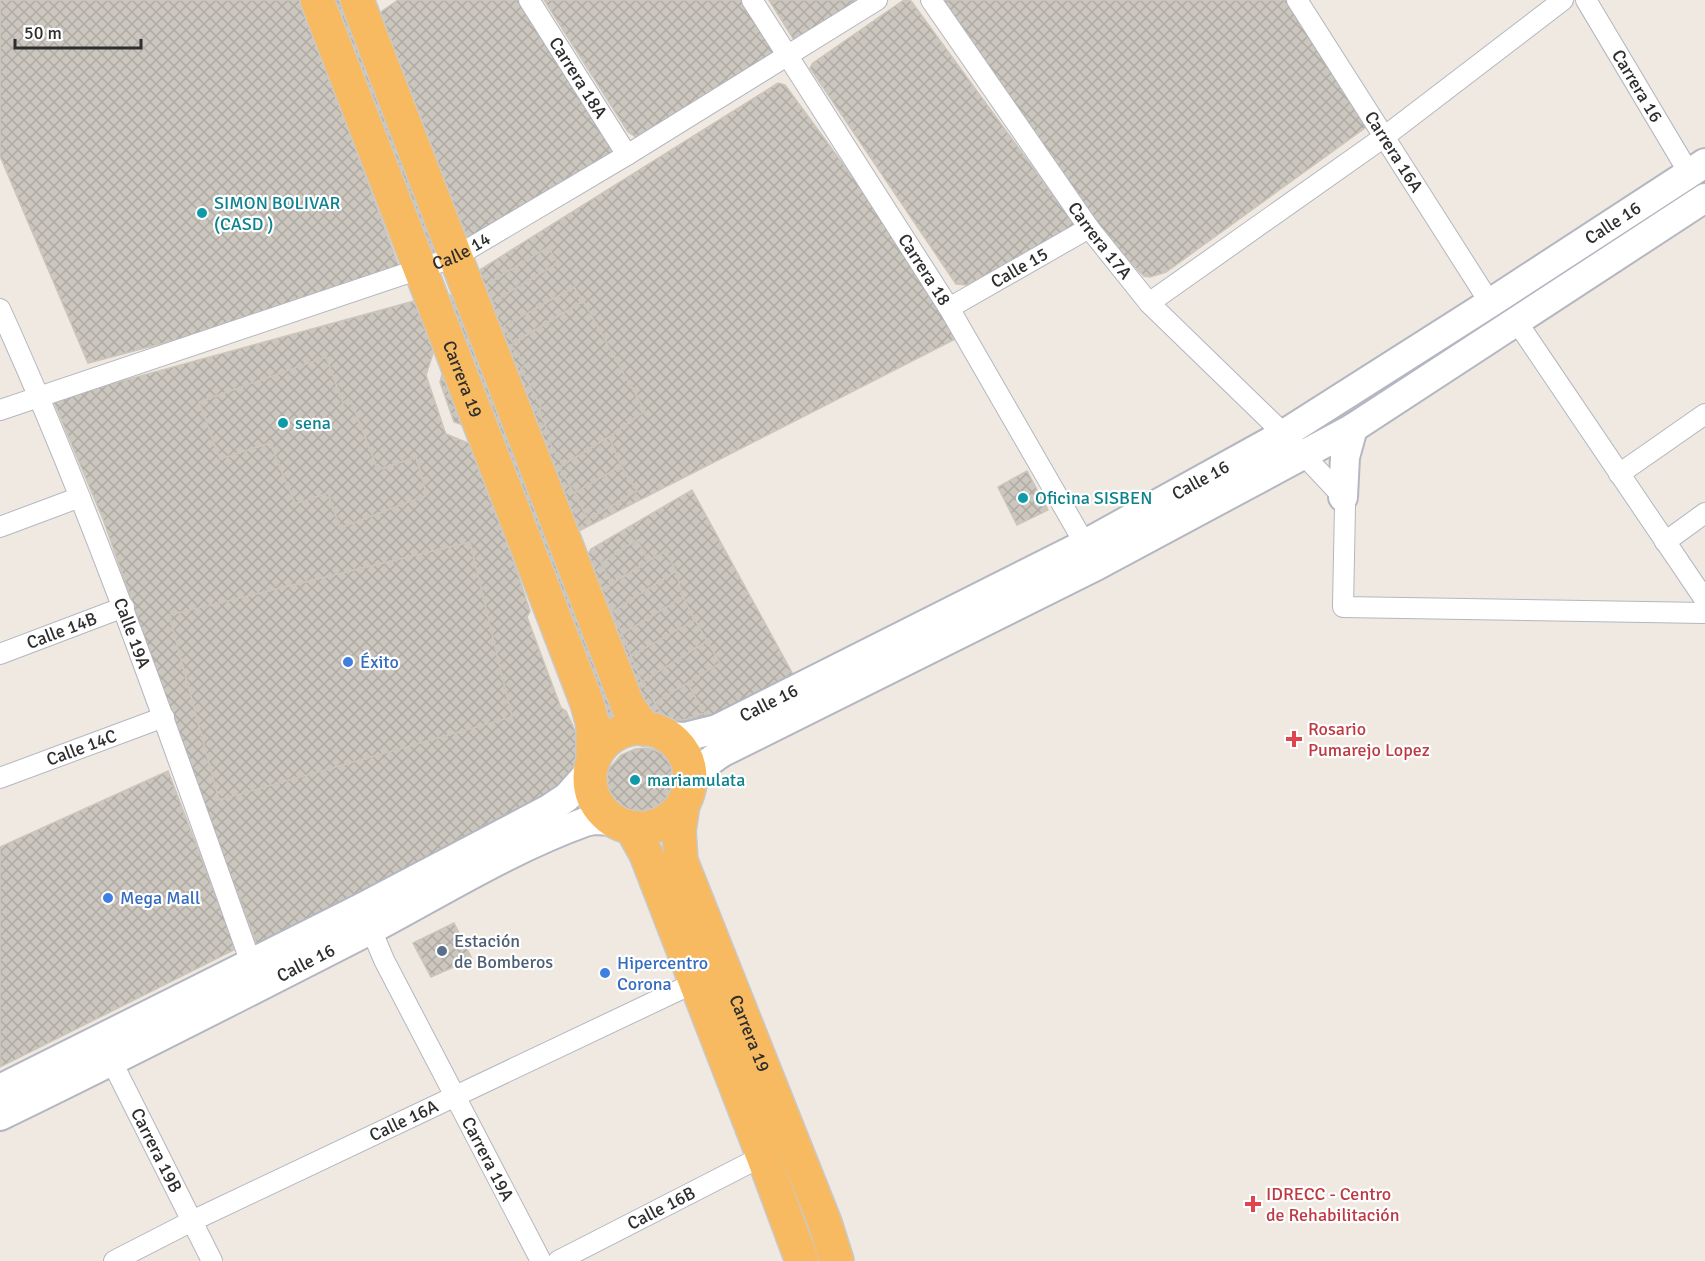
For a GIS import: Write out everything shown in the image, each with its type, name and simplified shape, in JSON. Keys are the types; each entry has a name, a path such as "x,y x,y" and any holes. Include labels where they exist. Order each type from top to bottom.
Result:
{"highway":[{"name":"Carrera 19","path":"317,0 587,702 593,725 592,766"},
{"name":"Carrera 19","path":"357,0 628,706 654,732"},
{"path":"626,731 654,732 678,747 687,762 690,779 686,796 664,822 648,827 623,824 597,803 591,787 592,766 602,746 617,734 626,731"},
{"name":"Carrera 19","path":"686,796 680,831 681,861 825,1223 837,1261"},
{"name":"Carrera 19","path":"623,824 646,854 802,1261"}],"main road":[{"name":"Calle 16","path":"686,796 696,774 723,752 1096,566 1293,444 1490,303 1697,168"},
{"name":"Calle 16","path":"654,732 685,737 717,729 1085,544 1293,444 1353,428 1705,198"},
{"path":"1342,497 1345,458 1353,428"},
{"name":"Calle 16","path":"0,1116 251,963 549,810 567,797 592,766"},
{"name":"Calle 16","path":"0,1089 106,1050 371,929 531,844 566,828 594,820 623,824"}],"street":[{"name":"Carrera 18A","path":"529,0 627,155"},
{"name":"Carrera 18","path":"752,0 949,308 1085,544"},
{"name":"Calle 14","path":"0,410 455,257 627,155 877,0"},
{"name":"Carrera 17A","path":"931,0 1089,228 1149,303 1293,444 1342,497"},
{"name":"Carrera 16A","path":"1297,0 1490,303"},
{"path":"1149,303 1384,137 1563,0"},
{"name":"Carrera 16","path":"1586,0 1697,168"},
{"name":"Calle 15","path":"949,308 1089,228"},
{"name":"Calle 19A","path":"0,309 41,398 124,607 251,963"},
{"path":"1517,322 1705,600"},
{"path":"1619,474 1705,414"},
{"path":"0,527 81,497"},
{"path":"1342,497 1345,506 1343,607 1705,613"},
{"path":"1665,542 1705,513"},
{"name":"Calle 14B","path":"0,654 124,607"},
{"name":"Calle 14C","path":"0,778 164,717"},
{"name":"Carrera 19A","path":"371,929 384,960 540,1261"},
{"name":"Calle 16A","path":"114,1261 192,1221 696,982"},
{"name":"Carrera 19B","path":"106,1050 212,1261"},
{"name":"Calle 16B","path":"558,1261 763,1156"}],"building":[{"name":"SIMON BOLIVAR (CASD )","path":"0,0 301,0 400,270 395,282 88,363 0,156"},
{"path":"332,0 341,0 441,257 436,265"},
{"path":"398,0 525,0 620,155 467,257 378,14"},
{"path":"544,0 746,0 775,55 636,137 628,132"},
{"path":"769,0 864,0 794,40"},
{"path":"904,0 911,1 1077,228 967,285 956,284 810,68 813,63"},
{"path":"932,0 1295,0 1369,125 1166,272 1150,277 1144,276 1103,235"},
{"path":"778,83 785,85 967,333 577,532 478,271"},
{"path":"548,247 558,263 493,302 484,286"},
{"path":"574,287 583,301 513,343 504,326"},
{"path":"447,296 453,296 627,729 609,738"},
{"path":"414,301 434,350 426,375 444,429 446,434 473,445 478,454 530,611 527,617 561,708 566,711 581,744 581,778 261,955 196,784 103,519 53,400"},
{"path":"583,301 645,411 609,437 563,465 548,439 551,436 537,410 541,408 521,368 525,365 511,345"},
{"name":"sena","path":"326,357 343,403 351,401 378,470 416,457 427,495 340,528 328,493 295,504 270,443 220,459 199,402"},
{"path":"443,371 466,426 454,422 440,382"},
{"path":"609,437 621,466 574,493 559,467"},
{"path":"621,466 637,491 588,519 574,493"},
{"name":"Oficina SISBEN","path":"1027,471 1048,510 1017,525 998,487"},
{"path":"692,490 796,680 693,733 653,723 638,702 587,556 591,549"},
{"path":"637,540 649,561 612,583 601,563"},
{"path":"470,542 512,717 219,800 169,615"},
{"path":"665,551 676,571 612,612 602,590"},
{"path":"676,571 683,597 622,634 612,612"},
{"path":"683,597 695,620 631,656 622,634"},
{"path":"695,620 707,641 642,682 631,656"},
{"path":"707,641 720,663 655,703 642,682"},
{"path":"687,683 705,713 684,720 666,720 655,703"},
{"path":"648,748 662,753 670,760 681,783 669,816 659,822 646,825 611,809 605,797 604,785 609,769 621,755 635,749"},
{"name":"Mega Mall","path":"168,771 236,949 0,1067 0,847"},
{"name":"Estación de Bomberos","path":"454,923 472,959 431,977 413,943"}],"place":[{"name":"SIMON BOLIVAR (CASD )","path":"202,213"},
{"name":"sena","path":"283,423"},
{"name":"Oficina SISBEN","path":"1023,498"},
{"name":"Éxito","path":"348,662"},
{"name":"Rosario Pumarejo Lopez","path":"1294,739"},
{"name":"mariamulata","path":"635,780"},
{"name":"Mega Mall","path":"108,898"},
{"name":"Estación de Bomberos","path":"442,951"},
{"name":"Hipercentro Corona","path":"605,973"},
{"name":"IDRECC - Centro de Rehabilitación","path":"1253,1204"}]}
